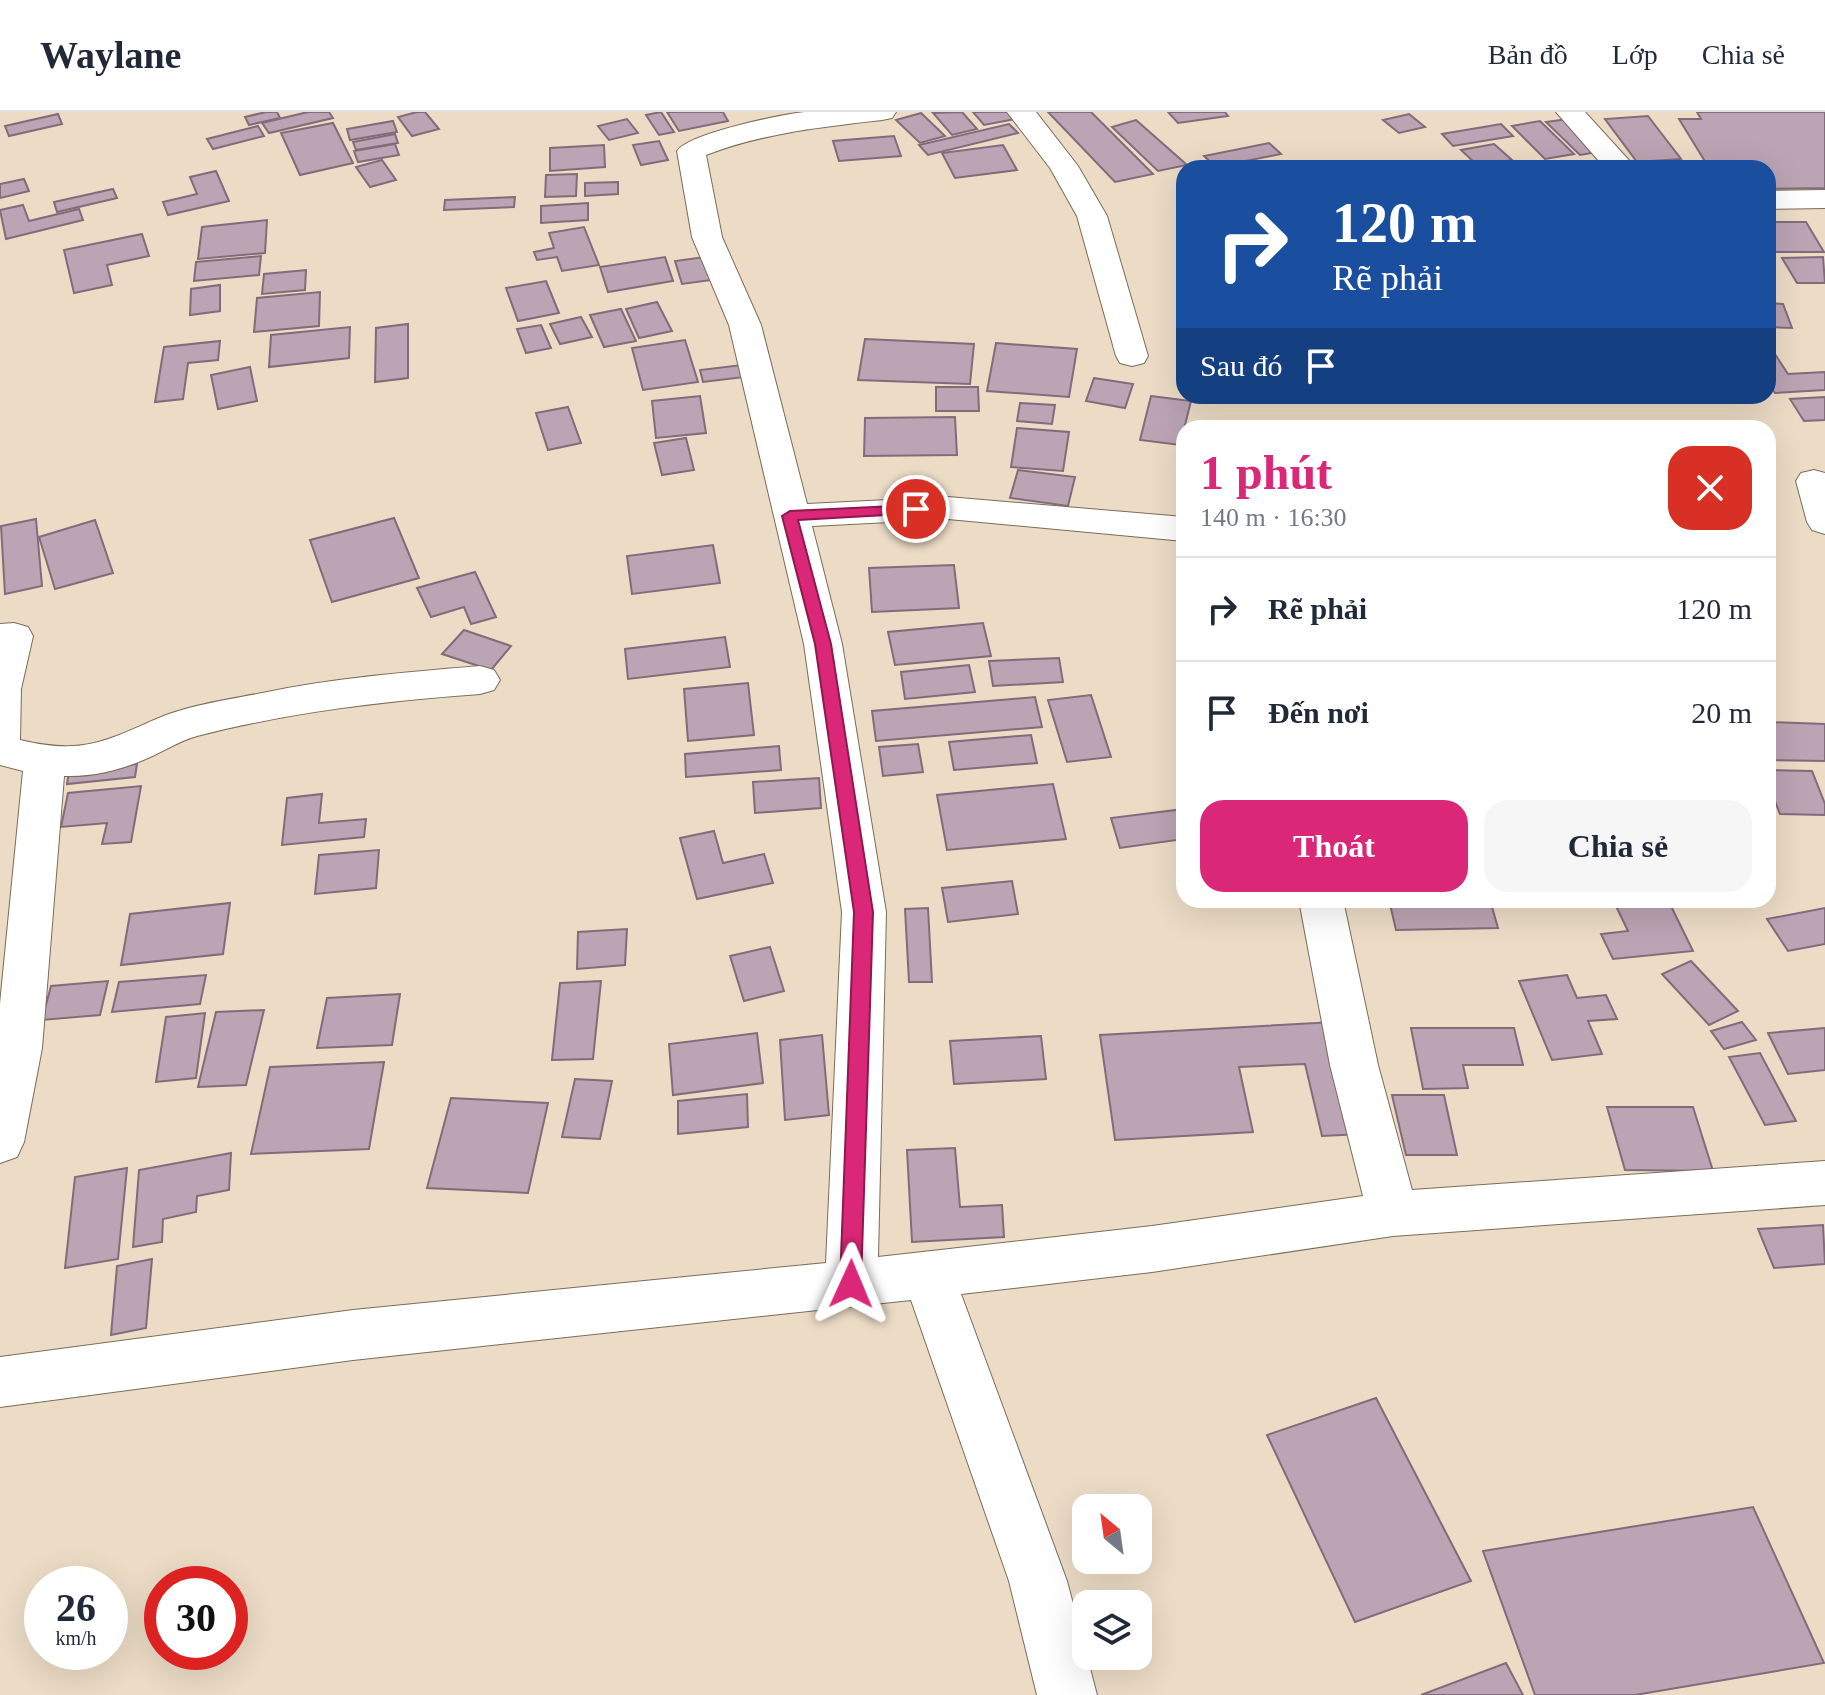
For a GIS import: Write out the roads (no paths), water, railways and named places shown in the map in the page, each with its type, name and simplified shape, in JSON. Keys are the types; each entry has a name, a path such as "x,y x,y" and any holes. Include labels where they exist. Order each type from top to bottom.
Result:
{"street":[{"path":"851,1284 864,912 823,644 745,325 707,237 691,151 724,138 790,122 882,112"},
{"path":"1021,112 1063,166 1092,216 1132,356"},
{"path":"1570,112 1614,160"},
{"path":"1776,200 1825,199"},
{"path":"1814,481 1825,522"},
{"path":"790,516 948,508 1176,528"},
{"path":"0,637 14,636 1,689 0,747 45,761 84,762 126,751 182,725 265,706 386,687 480,680"},
{"path":"0,1142 19,1048 45,761"},
{"path":"1323,908 1354,1065 1393,1214"},
{"path":"0,1382 353,1335 851,1284 1152,1249 1393,1214 1825,1183"},
{"path":"928,1275 1038,1581 1067,1695"}]}
